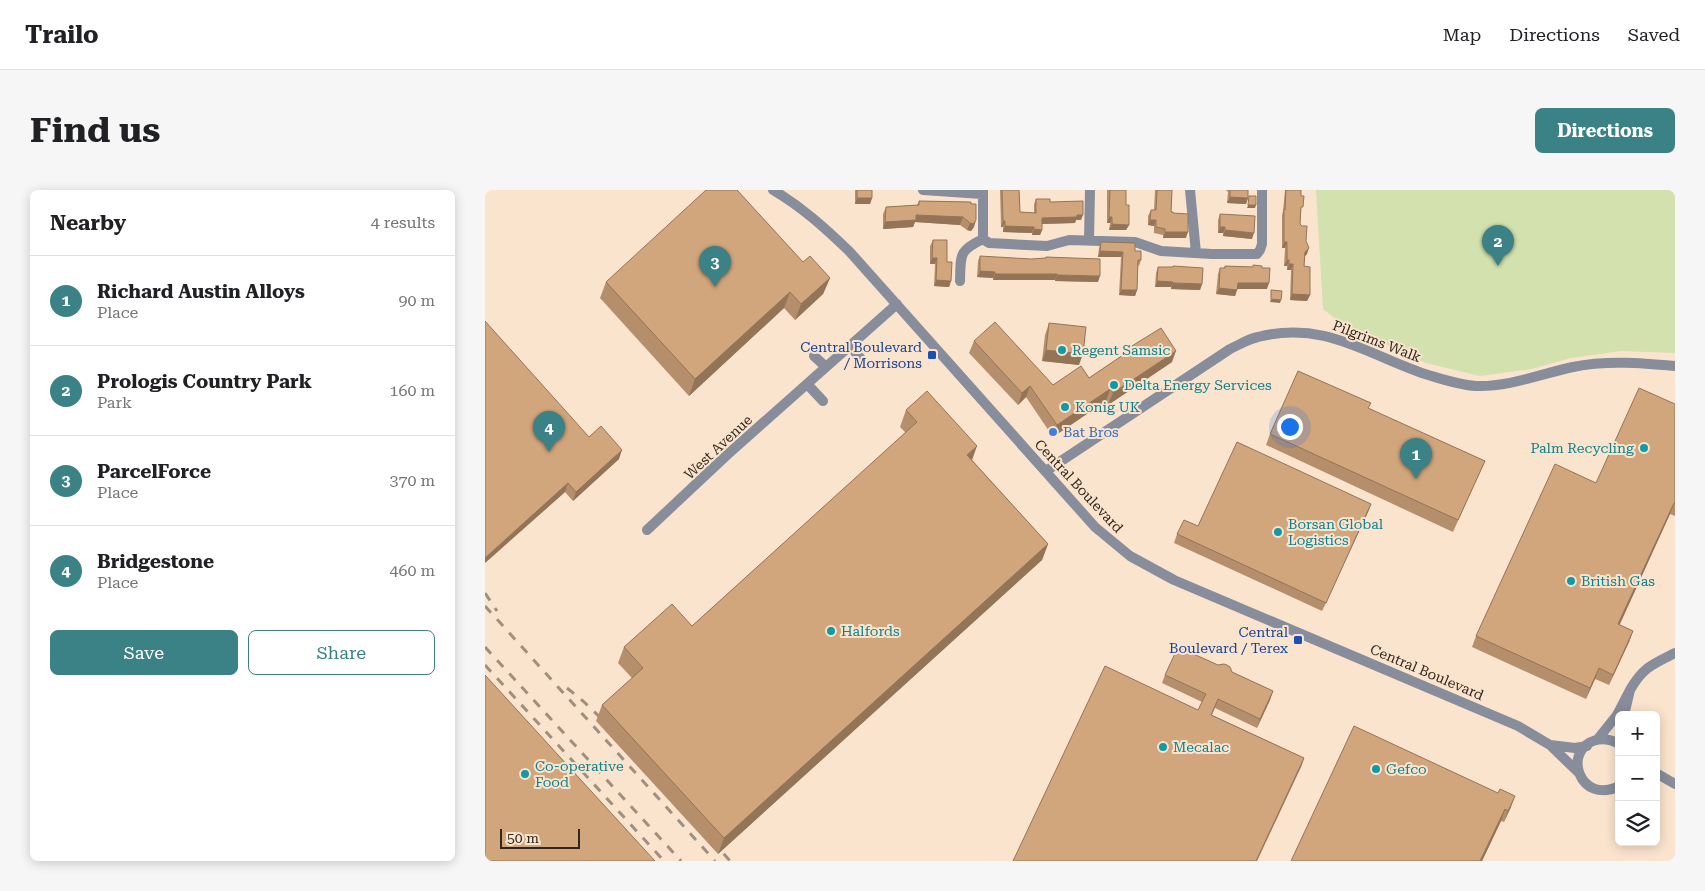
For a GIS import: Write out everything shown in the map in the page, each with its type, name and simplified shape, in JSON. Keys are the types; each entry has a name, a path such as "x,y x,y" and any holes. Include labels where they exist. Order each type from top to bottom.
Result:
{"street":[{"name":"Central Boulevard","path":"773,190 822,224 849,251 1103,535 1137,560 1174,580 1518,726 1550,745 1579,773 1586,784 1598,791 1615,788"},
{"path":"923,190 982,192 983,239"},
{"path":"1089,240 1090,190"},
{"path":"1190,190 1196,253"},
{"path":"983,239 989,243 1047,246 1069,240 1135,242 1161,251 1257,254 1262,244 1263,190"},
{"path":"960,281 961,257 966,247 983,239"},
{"name":"West Avenue","path":"647,530 728,454 897,304"},
{"name":"Pilgrims Walk","path":"1046,471 1230,349 1257,337 1298,332 1328,336 1349,342 1421,372 1451,382 1477,386 1512,384 1573,367 1595,363 1675,366"},
{"path":"851,346 861,359"},
{"path":"814,356 826,367"},
{"path":"808,384 823,401"},
{"path":"1579,773 1578,760 1581,754 1587,746 1597,740 1617,715 1638,676 1651,665 1675,652"},
{"path":"1625,711 1630,690"},
{"path":"1597,740 1606,739 1615,742"},
{"name":"Central Boulevard","path":"1550,745 1575,748 1587,746"},
{"path":"1660,776 1675,784"}],"green space":[{"path":"1316,190 1675,190 1675,353 1621,351 1571,358 1532,369 1480,376 1426,363 1355,330 1337,320 1323,309"}],"building":[{"path":"706,190 737,190 803,262 810,256 830,278 801,304 790,292 695,379 606,282"},
{"path":"857,190 872,190 872,198 857,198"},
{"path":"1002,190 1019,190 1020,212 1036,213 1036,199 1050,199 1050,202 1083,201 1083,215 1077,215 1077,217 1042,218 1042,230 1034,229 1034,227 1005,226 1005,221 1003,221"},
{"path":"1110,190 1126,190 1126,205 1129,205 1129,225 1112,224 1112,217 1109,217"},
{"path":"1157,190 1172,190 1171,212 1188,214 1188,232 1165,232 1165,229 1156,227 1156,220 1150,220 1151,210 1156,210"},
{"path":"1230,190 1248,190 1248,198 1230,197"},
{"path":"1286,190 1301,190 1301,196 1304,196 1300,224 1307,226 1306,241 1309,248 1305,252 1304,266 1310,267 1310,295 1292,294 1293,264 1289,264 1289,260 1287,260 1287,242 1284,242"},
{"path":"1249,196 1256,196 1256,205 1248,205"},
{"path":"919,201 971,202 971,204 976,204 976,220 973,224 963,217 916,215 916,220 885,222 886,207 919,205"},
{"path":"1220,214 1255,216 1254,233 1225,230 1225,227 1220,227"},
{"path":"933,240 947,240 947,262 952,262 951,281 936,280 937,258 932,258"},
{"path":"1101,242 1135,243 1135,251 1141,251 1141,260 1138,260 1137,290 1121,290 1123,252 1100,251"},
{"path":"980,256 1031,259 1046,257 1100,259 1100,276 995,274 995,272 980,271"},
{"path":"1253,265 1270,268 1269,283 1238,283 1237,290 1219,288 1220,268 1225,268 1225,266 1253,267"},
{"path":"1158,267 1203,268 1202,284 1157,281"},
{"path":"1271,290 1282,291 1281,300 1271,299"},
{"path":"485,321 589,437 601,426 622,450 576,492 568,483 485,558"},
{"path":"995,322 1053,385 1081,366 1089,378 1129,351 1127,349 1161,328 1176,351 1113,393 1110,389 1057,425 1030,386 1022,393 974,341"},
{"path":"1049,323 1086,327 1083,354 1046,350"},
{"path":"1298,371 1371,403 1368,408 1485,461 1458,520 1270,434"},
{"name":"British Gas","path":"1639,388 1675,404 1675,503 1618,624 1633,631 1613,675 1599,668 1590,688 1476,636 1555,464 1596,483"},
{"name":"Halfords","path":"927,391 977,446 967,455 1048,544 724,838 602,705 643,668 624,647 672,604 692,626 917,422 906,410"},
{"name":"Borsan Global Logistics","path":"1237,442 1371,504 1326,603 1177,534 1184,520 1198,526"},
{"name":"Mecalac","path":"1178,647 1218,665 1227,665 1232,672 1273,691 1260,719 1218,699 1211,715 1304,758 1256,861 1013,861 1105,666 1198,710 1206,694 1165,675"},
{"name":"Co-operative Food","path":"485,675 655,861 485,861"},
{"name":"Gefco","path":"1354,726 1498,793 1500,789 1515,796 1508,811 1505,809 1480,861 1291,861"}],"railway":[{"path":"485,593 497,611"},
{"path":"485,606 715,861"},
{"path":"485,647 681,861"},
{"path":"485,665 664,861"},
{"path":"567,688 608,725"},
{"path":"712,840 730,861"}],"place":[{"name":"Prologis Country Park","path":"1498,266"},
{"name":"ParcelForce","path":"715,287"},
{"name":"Regent Samsic","path":"1062,350"},
{"name":"Central Boulevard / Morrisons","path":"932,355"},
{"name":"Delta Energy Services","path":"1114,385"},
{"name":"Konig UK","path":"1065,407"},
{"name":"Bat Bros","path":"1053,432"},
{"name":"Palm Recycling","path":"1644,448"},
{"name":"Bridgestone","path":"549,452"},
{"name":"Richard Austin Alloys","path":"1416,479"},
{"name":"Borsan Global Logistics","path":"1278,532"},
{"name":"British Gas","path":"1571,581"},
{"name":"Halfords","path":"831,631"},
{"name":"Central Boulevard / Terex","path":"1298,640"},
{"name":"Mecalac","path":"1163,747"},
{"name":"Gefco","path":"1376,769"},
{"name":"Co-operative Food","path":"525,774"}]}
